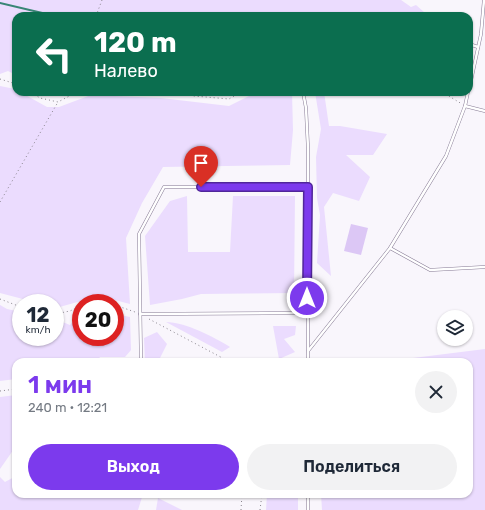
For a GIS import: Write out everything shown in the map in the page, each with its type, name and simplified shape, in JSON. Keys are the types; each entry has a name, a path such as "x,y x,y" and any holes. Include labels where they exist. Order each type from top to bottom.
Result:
{"lane":[{"path":"473,71 478,47 484,0"},
{"path":"473,45 478,47"},
{"path":"304,96 308,140 308,358"},
{"path":"308,351 390,248 446,156 468,96"},
{"path":"465,106 485,111"},
{"path":"141,358 139,234 164,187 308,187"},
{"path":"390,248 430,270 485,267"},
{"path":"140,314 307,313"},
{"path":"308,498 308,510"}],"path":[{"path":"98,12 102,0"},
{"path":"0,79 12,83"},
{"path":"37,96 58,102"},
{"path":"0,202 58,102 69,96"},
{"path":"194,96 229,98 233,96"},
{"path":"449,96 465,106"},
{"path":"0,299 12,304"},
{"path":"124,307 222,358"},
{"path":"0,391 12,390"},
{"path":"241,510 242,498"},
{"path":"260,510 262,498"}],"shaded area":[{"path":"0,0 401,0 411,7 416,5 424,12 12,12 12,73 8,71 0,74"},
{"path":"0,86 12,88 12,96 27,96 47,107 59,107 88,96 161,98 229,106 249,96 292,96 293,130 290,165 163,167 142,203 126,238 130,304 124,302 124,294 72,294 72,303 64,306 64,294 12,294 12,296 0,293"},
{"path":"316,96 325,96 329,126 340,126 387,134 373,155 346,155 370,177 359,201 333,193 324,207 331,276 317,263 320,215 317,198 316,157 321,129"},
{"path":"187,196 188,252 230,252 233,196 295,196 294,293 201,294 150,305 145,236 170,201"},
{"path":"0,305 12,310 12,346 64,346 64,323 70,325 72,323 72,346 124,346 124,316 130,317 131,350 125,357 12,358 12,380 0,381"},
{"path":"166,322 182,324 190,327 230,347 222,352"},
{"path":"273,326 296,326 295,335 284,339 295,352 279,358"},
{"path":"157,332 167,344 160,358 145,358 144,338"},
{"path":"485,349 485,510 322,510 321,498 473,498 473,358 413,358"},
{"path":"12,396 12,452 0,469 0,397"},
{"path":"0,477 5,482 12,478 12,498 142,498 138,510 0,510"},
{"path":"158,498 182,510 156,510"},
{"path":"267,498 298,498 298,510 266,510"}],"building":[{"path":"351,224 368,228 361,255 344,251"}],"waterway":[{"path":"0,3 38,12"}],"route":[{"path":"201,187 308,187 307,298"}]}
